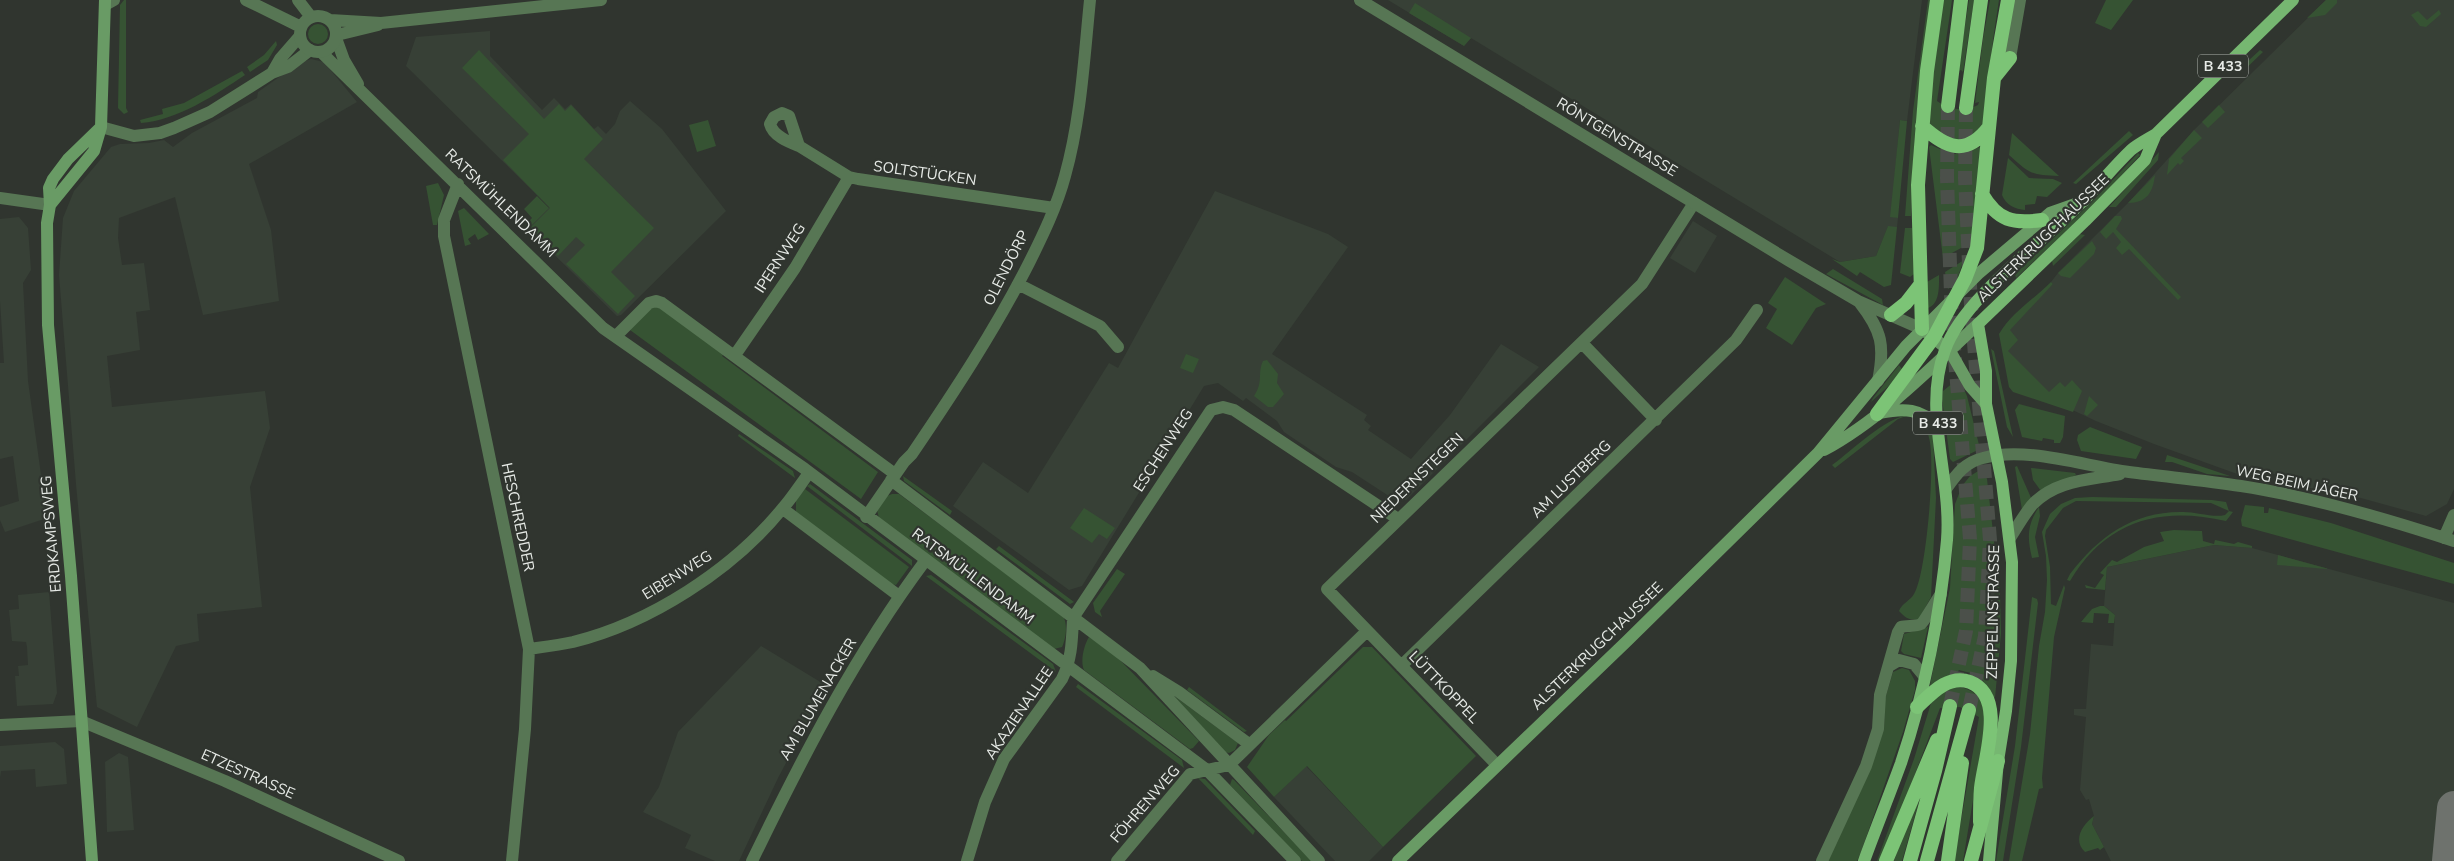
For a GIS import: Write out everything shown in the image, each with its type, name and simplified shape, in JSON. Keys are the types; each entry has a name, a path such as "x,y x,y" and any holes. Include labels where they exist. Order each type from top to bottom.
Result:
{"highway":[{"path":"1922,329 1917,215 1927,71 1937,0"},
{"path":"1948,106 1961,0"},
{"path":"1966,108 1981,0"},
{"path":"1877,414 1934,337 1955,297 1977,248 1994,78 2008,0"},
{"path":"1994,78 2010,58"},
{"path":"1922,126 1947,145 1961,147 1973,144 1989,127"},
{"path":"1982,194 1989,205 2006,218 2021,223 2042,220"},
{"path":"1891,316 1906,303 1920,285"},
{"path":"1917,707 1937,688 1958,681 1972,683 1986,695 1990,705 1991,730 1981,788 1980,822"},
{"path":"1927,861 1969,710 1948,861"},
{"path":"1886,861 1927,760 1949,712 1910,861"},
{"path":"1970,861 1998,761"}],"main road":[{"name":"ALSTERKRUGCHAUSSEE","path":"1946,352 1959,323 1977,301 2084,201 2132,149 2156,134 2293,0"},
{"path":"100,127 108,2"},
{"name":"ERDKAMPSWEG","path":"92,861 72,576 48,325 47,223 50,205 49,188 59,170 100,127"},
{"name":"ALSTERKRUGCHAUSSEE","path":"1818,453 1839,442 1877,414 1978,324 2145,160 2156,134"},
{"name":"ALSTERKRUGCHAUSSEE","path":"1398,861 1818,453 1922,329 1978,274 2050,213 2084,201"},
{"name":"ZEPPELINSTRASSE","path":"1978,324 1986,371 1986,404 1997,455 2010,538 2013,586 2011,662 1998,761 1989,861"},
{"name":"ZEPPELINSTRASSE","path":"1922,329 1934,337 1970,386 1986,404"},
{"name":"B 433","path":"1864,861 1901,762 1917,707 1942,594 1948,537 1946,489 1938,427 1936,386 1946,352"},
{"path":"1877,414 1905,409 1916,411 1930,418 1938,427"}],"street":[{"name":"RATSMÜHLENDAMM","path":"246,0 300,32 305,47 315,51 364,93 592,318 809,472 866,517 1207,770 1295,861"},
{"path":"298,0 311,17"},
{"path":"272,73 280,58 311,17 321,15 330,20 381,24 595,0"},
{"name":"OLENDÖRP","path":"866,517 943,408 1018,284 1054,208 1065,177 1076,125 1090,0"},
{"name":"RÖNTGENSTRASSE","path":"1360,0 1858,301 1922,329"},
{"path":"2010,58 2020,0"},
{"name":"RATSMÜHLENDAMM","path":"330,20 334,24 344,60 364,93"},
{"path":"100,127 134,136 160,133 210,112 272,73 288,67 315,51 331,48 337,36 381,24"},
{"name":"SOLTSTÜCKEN","path":"799,146 849,177 1054,208"},
{"name":"IPERNWEG","path":"735,355 795,268 849,177"},
{"name":"HESCHREDDER","path":"458,184 444,220 444,236 528,649 525,729 512,861"},
{"path":"0,198 50,205"},
{"name":"NIEDERNSTEGEN","path":"1367,631 1327,589 1642,284 1694,203"},
{"path":"1018,284 1100,326 1118,347"},
{"name":"RATSMÜHLENDAMM","path":"616,336 649,303 656,301 662,303 735,355 1073,618 1140,668 1179,692 1249,744"},
{"name":"RÖNTGENSTRASSE","path":"1858,301 1870,316 1881,339 1882,360 1878,381"},
{"name":"AM LUSTBERG","path":"1401,666 1656,420 1736,340 1757,310"},
{"path":"1582,343 1656,420"},
{"name":"ESCHENWEG","path":"1073,618 1202,419 1215,407 1234,410 1398,519"},
{"name":"WEG BEIM JÄGER","path":"1946,489 1961,469 1970,463 1997,455 2020,454 2130,472 2251,488 2392,520 2449,539"},
{"name":"EIBENWEG","path":"528,649 574,641 640,617 695,586 725,564 783,509 809,472"},
{"name":"WEG BEIM JÄGER","path":"2010,538 2031,507 2048,491 2069,483 2130,472"},
{"path":"783,509 899,596"},
{"path":"2449,539 2454,515"},
{"name":"AM BLUMENACKER","path":"752,861 807,748 850,673 899,596 925,561"},
{"path":"1822,861 1866,766 1878,729 1879,702 1901,627 1920,625 1925,620 1930,608 1942,594"},
{"path":"1068,667 1071,654 1073,618"},
{"path":"1229,765 1367,631"},
{"name":"LÜTTKOPPEL","path":"1367,631 1497,765"},
{"path":"1889,666 1899,660 1914,664 1924,676"},
{"name":"AKAZIENALLEE","path":"966,861 985,802 1004,759 1062,679 1068,667"},
{"name":"RATSMÜHLENDAMM","path":"1140,668 1319,861"},
{"path":"0,725 81,721"},
{"name":"ETZESTRASSE","path":"81,721 225,781 399,861"},
{"name":"FÖHRENWEG","path":"1117,861 1190,774 1229,765"}],"shaded area":[{"path":"1388,0 1922,0 1907,121 1900,120 1891,216 1898,218 1897,227 1888,227 1876,256 1840,262 1471,38 1464,46"},
{"path":"2326,0 2454,0 2454,489 2447,504 2426,516 2361,498 2279,482 2280,476 2271,473 2268,480 2240,475 2154,444 2096,421 2049,399 2003,352 2006,328 2053,284 2051,282 2058,273 2128,203 2194,130"},
{"path":"490,31 490,56 542,110 554,98 565,109 571,104 594,129 598,126 606,134 615,124 620,111 630,101 662,129 726,211 621,315 617,316 528,229 549,207 406,66 416,37"},
{"path":"311,59 324,62 357,102 249,164 271,230 279,301 203,315 175,197 119,218 118,238 122,265 144,263 150,310 136,312 140,350 107,356 112,407 265,391 270,428 250,487 262,607 197,614 199,641 176,646 137,727 97,707 59,275 63,218 74,191 111,147 120,144 149,143 164,140 173,147 192,133 257,98 258,92 299,63"},
{"path":"1215,191 1328,234 1348,247 1272,354 1367,415 1364,420 1371,426 1368,430 1411,459 1450,415 1501,344 1539,367 1406,500 1395,500 1352,472 1336,467 1284,432 1277,421 1246,398 1243,401 1218,383 1204,386 1082,586 1069,590 953,506 983,462 1028,493 1109,363 1118,368"},
{"path":"19,217 28,228 31,270 23,283 28,381 47,518 5,532 0,520 0,507 19,501 13,456 0,459 0,363 4,363 0,301 0,219"},
{"path":"1693,221 1717,236 1695,273 1670,258"},
{"path":"2214,545 2252,548 2454,603 2454,861 2111,861 2092,824 2094,816 2089,799 2086,800 2080,790 2086,717 2074,715 2074,709 2086,709 2091,644 2113,646 2115,615 2104,606 2107,567"},
{"path":"49,592 57,693 53,704 17,706 15,676 19,676 18,666 28,665 27,647 26,642 12,641 9,610 19,609 18,595"},
{"path":"761,646 827,686 778,778 739,861 715,861 685,848 691,835 643,812 659,787 678,732"},
{"path":"55,742 64,749 67,784 36,787 35,769 1,771 0,778 0,746"},
{"path":"119,753 128,757 134,830 107,832 105,762"},
{"path":"1306,766 1383,847 1369,861 1335,861 1274,797"}],"green space":[{"path":"126,0 126,108 128,112 124,114 118,108 120,5"},
{"path":"1928,0 1932,0 1917,108 1911,216 1905,216 1913,111"},
{"path":"1942,0 1952,0 1937,101 1952,108 1968,109 1978,105 1979,102 1975,103 1990,0 1999,0 1984,122 1978,133 1959,142 1932,130 1928,116"},
{"path":"1969,0 1974,0 1963,72 1961,70 1958,71"},
{"path":"2106,0 2133,0 2111,30 2095,23"},
{"path":"2326,0 2337,0 2337,3 2325,15 2307,18"},
{"path":"1415,3 1471,38 1464,46 1409,13"},
{"path":"2439,10 2441,14 2426,27 2420,26 2411,15 2418,11 2427,20"},
{"path":"318,24 325,27 328,34 325,41 318,44 311,41 308,34 311,27"},
{"path":"276,41 277,45 268,60 250,72 247,67 264,55"},
{"path":"479,50 544,119 559,104 565,111 571,105 603,139 584,159 654,228 611,272 635,296 618,314 566,264 585,245 576,237 558,256 530,228 550,208 503,160 529,134 462,68"},
{"path":"2260,50 2263,52 2238,76 2236,72"},
{"path":"242,71 245,75 196,105 169,117 141,123 140,120 163,114 162,109 184,103"},
{"path":"2219,105 2225,112 2208,128 2202,122"},
{"path":"708,120 716,146 697,152 689,125"},
{"path":"1900,120 1907,121 1898,218 1890,217"},
{"path":"2194,130 2202,138 2181,158 2184,161 2180,165 2178,163 2167,175 2169,159"},
{"path":"2129,131 2133,135 2076,184 2073,183"},
{"path":"2012,133 2059,176 2031,172 2009,155"},
{"path":"1931,145 1951,154 1964,154 1982,146 1976,219 1970,243 1943,258 1929,147"},
{"path":"2159,152 2158,160 2116,207 2109,207"},
{"path":"2138,153 2140,155 2092,207 2016,278 2015,274 2090,204"},
{"path":"2008,158 2029,178 2053,179 2062,183 2047,197 2037,196 2035,204 2025,205 2025,210 2014,207 2008,204 2002,195"},
{"path":"2155,175 2153,187 2148,195 2140,201 2128,203"},
{"path":"438,183 444,195 437,225 433,225 426,186"},
{"path":"537,196 549,208 528,229 525,225 532,218 524,209"},
{"path":"464,208 489,234 478,240 475,234 468,239 471,244 465,246 458,211"},
{"path":"2115,216 2121,216 2122,219 2116,229 2181,297 2178,300 2129,249 2122,255 2116,248 2121,242 2113,232 2106,239 2100,232"},
{"path":"1888,226 1897,227 1891,285 1884,287 1860,272 1857,276 1832,259 1840,262 1876,256"},
{"path":"1905,228 1912,228 1914,274 1910,277 1900,273"},
{"path":"2080,234 2085,235 2053,266 2052,261"},
{"path":"2092,241 2096,248 2094,254 2070,278 2061,276 2058,273"},
{"path":"1964,260 1955,284 1948,289 1945,272"},
{"path":"1833,269 1882,299 1883,305 1826,274"},
{"path":"1939,275 1937,299 1928,308 1927,282"},
{"path":"1785,277 1826,304 1816,308 1792,345 1766,328 1777,309 1768,303"},
{"path":"2051,282 2053,284 2010,330 2018,340 2008,351 2049,392 2060,382 2065,387 2072,380 2082,391 2073,412 2013,392 2009,387 1999,334 2016,313"},
{"path":"660,306 724,354 722,356 878,472 861,499 630,330 651,307"},
{"path":"1991,349 1994,351 2013,437 2007,427"},
{"path":"1186,354 1199,359 1193,373 1180,368"},
{"path":"1267,360 1278,374 1277,383 1284,394 1273,407 1268,407 1254,396 1259,386 1261,366 1263,361"},
{"path":"1899,365 1904,372 1871,402 1873,398"},
{"path":"1959,378 1967,396 1980,449 1953,462 1950,459 1942,399 1943,391"},
{"path":"2089,396 2098,405 2087,416 2084,414"},
{"path":"2019,404 2065,416 2063,437 2060,443 2054,443 2054,440 2043,438 2042,441 2022,437 2015,410"},
{"path":"1909,415 1898,419 1835,468 1832,465 1879,428 1900,417"},
{"path":"1920,419 1927,425 1933,436 1936,498 1931,597 1919,619 1913,620 1899,611 1914,594 1918,583 1929,518 1931,450 1925,429 1919,422"},
{"path":"2090,427 2142,447 2136,459 2081,451 2077,440 2078,435"},
{"path":"739,434 793,471 795,478 738,436"},
{"path":"2167,455 2230,476 2207,474 2172,462 2165,462"},
{"path":"2017,466 2032,500 2022,510 2015,467"},
{"path":"2031,468 2075,473 2076,475 2041,491 2033,480"},
{"path":"1980,470 1986,474 1987,479 2000,594 2001,633 1995,698 1984,685 1982,676 1959,670 1954,676 1930,685 1950,588 1955,504 1962,486 1970,476"},
{"path":"903,476 952,511 950,515 904,481"},
{"path":"810,484 912,560 912,566 807,486"},
{"path":"805,489 909,567 896,585 891,584 796,512 796,500"},
{"path":"899,494 1063,616 1066,623 1066,632 1062,647 1054,649 879,518 877,510 887,496"},
{"path":"2075,498 2212,500 2226,502 2229,511 2211,503 2076,501 2063,508 2046,530 2051,604 2056,606 2064,585 2065,588 2054,637 2042,778 2043,788 2039,789 2022,861 2009,861 2030,734 2039,646 2045,612 2047,580 2042,532 2050,514 2061,504"},
{"path":"2245,505 2264,507 2264,513 2268,513 2269,508 2331,523 2454,563 2454,584 2242,526 2241,520"},
{"path":"2039,507 2040,516 2035,537 2039,557 2032,558 2029,531"},
{"path":"1084,508 1115,528 1107,539 1099,534 1092,543 1070,528"},
{"path":"2229,511 2233,512 2226,521 2179,515 2137,522 2118,531 2100,544 2084,560 2070,581 2067,580 2081,560 2093,548 2119,528 2133,521 2165,513 2188,512 2220,516 2225,515"},
{"path":"2174,530 2202,531 2203,541 2214,544 2215,540 2234,544 2238,542 2252,546 2252,548 2214,545 2107,567 2105,590 2086,588 2085,585 2095,588 2104,575 2100,573 2112,560 2117,562 2144,547 2164,541 2160,532"},
{"path":"999,546 1074,602 1070,604 996,549"},
{"path":"2278,555 2329,569 2277,565"},
{"path":"1117,569 1125,574 1100,611 1102,617 1095,612 1093,603"},
{"path":"931,575 1053,664 1056,672 926,576"},
{"path":"2032,597 2037,599 2038,603 2021,747 2003,861 1996,861 2015,746"},
{"path":"2104,606 2115,615 2114,623 2108,623 2109,614 2094,613 2093,623 2081,622 2092,609"},
{"path":"1928,627 1921,658 1904,654 1901,651 1904,634"},
{"path":"1089,637 1114,654 1199,741 1193,748 1190,749 1084,670 1082,662 1083,653"},
{"path":"1363,647 1372,647 1476,756 1383,847 1307,766 1274,797 1247,767 1269,735"},
{"path":"1902,668 1909,670 1915,681 1915,690 1903,732 1861,852 1857,861 1827,861 1884,729 1885,699 1893,672"},
{"path":"1078,684 1182,760 1184,768 1076,687"},
{"path":"1189,687 1247,731 1244,732 1187,690"},
{"path":"1958,687 1969,690 1977,696 1983,704 1987,715 1963,861 1954,861 1979,717 1960,707 1940,708 1882,861 1877,861 1914,759 1931,703 1947,689"},
{"path":"1173,695 1238,743 1235,750 1229,753 1224,752"},
{"path":"1198,778 1205,779 1255,831 1253,835"},
{"path":"1232,779 1312,861 1302,861 1230,785"},
{"path":"1921,794 1902,861 1894,861 1916,797"},
{"path":"2094,816 2092,824 2104,847 2100,850 2098,848 2085,852 2079,842 2080,832"}],"taxiway":[{"path":"2449,861 2454,808"}],"tunnel":[{"path":"1948,106 1947,178 1952,323 1970,539 1966,631 1950,706"},
{"path":"1966,108 1965,178 1971,306 1990,540 1985,636 1969,710"}]}
